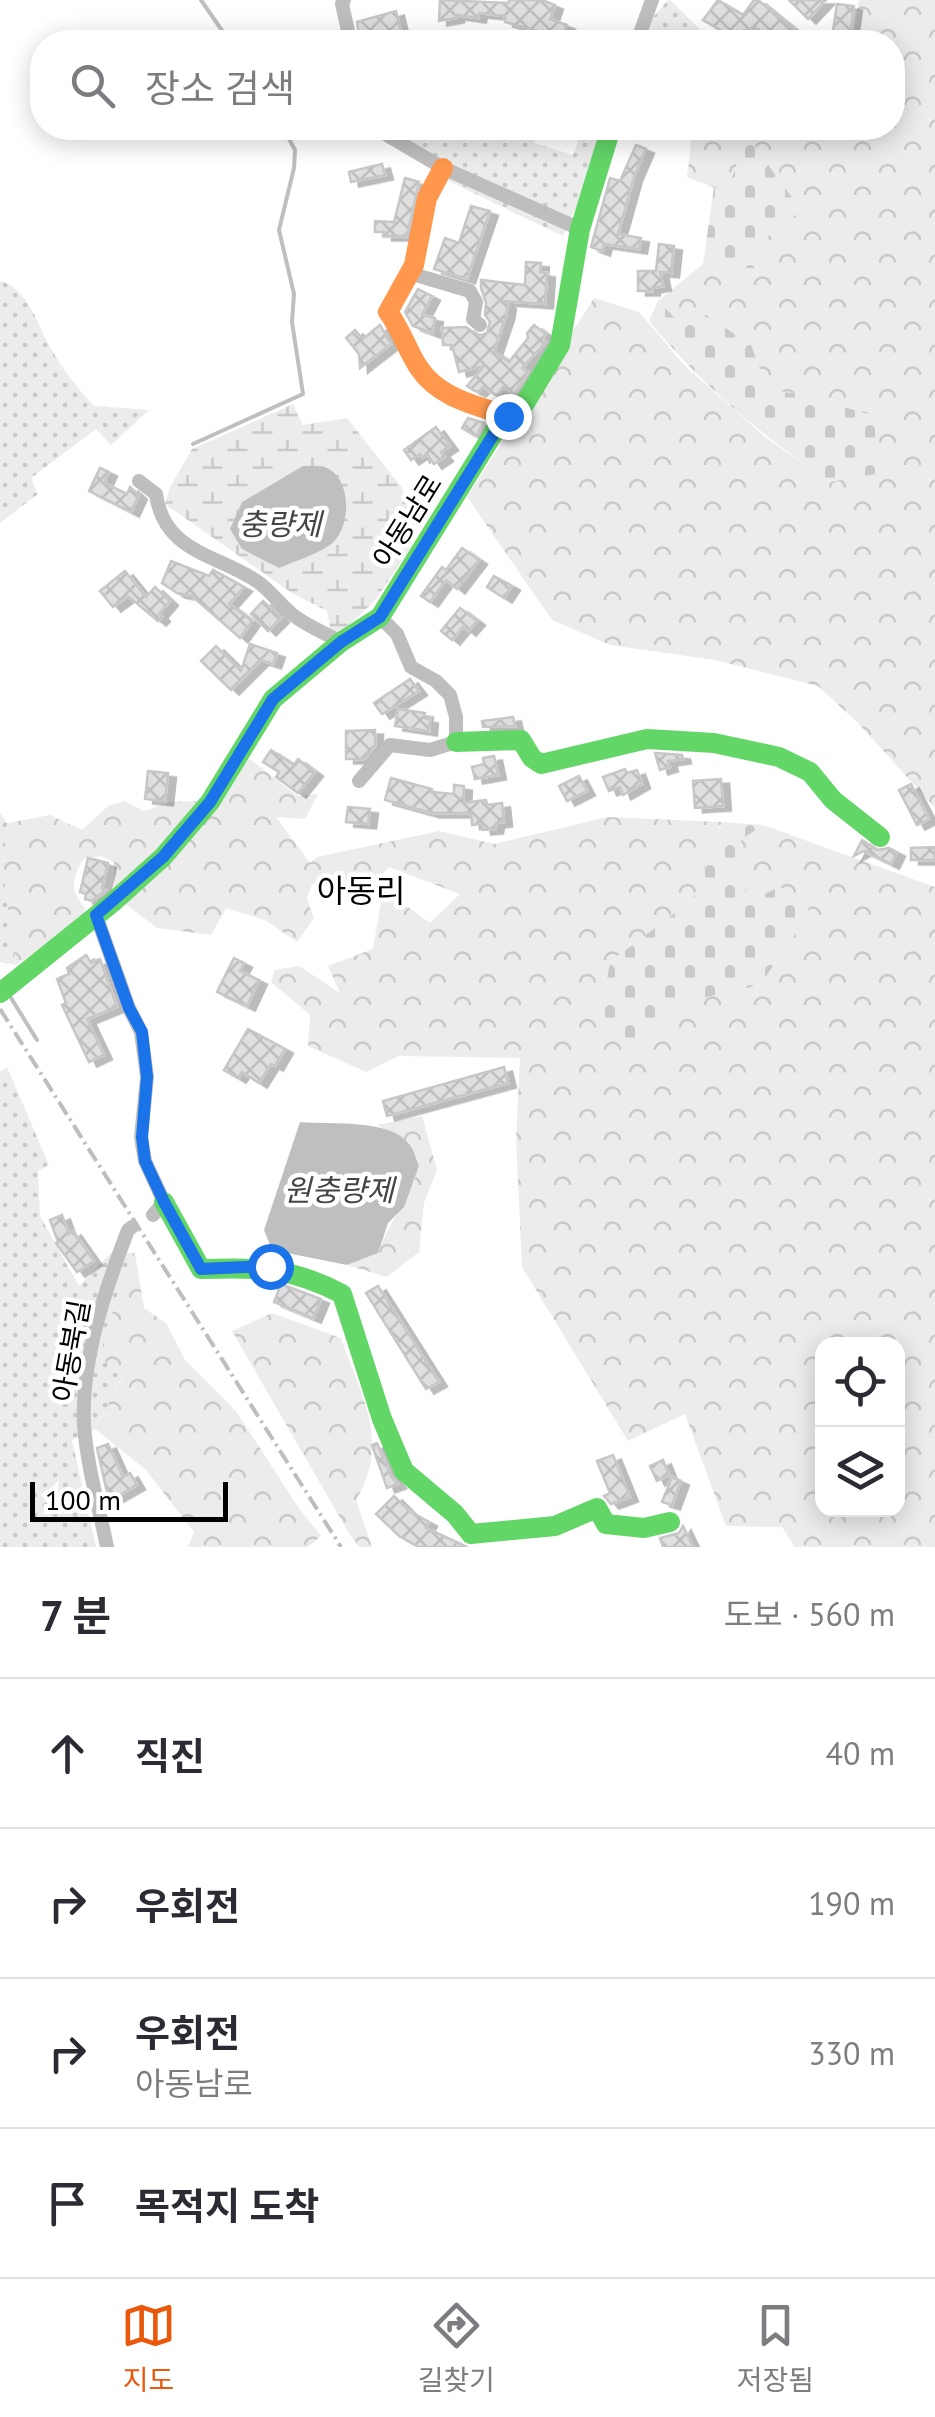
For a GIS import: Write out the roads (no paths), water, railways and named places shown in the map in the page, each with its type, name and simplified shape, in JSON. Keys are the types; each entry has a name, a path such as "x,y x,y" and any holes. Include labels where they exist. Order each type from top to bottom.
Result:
{"street":[{"path":"344,0 348,30"},
{"path":"641,30 652,0"},
{"path":"395,140 443,168 580,229"},
{"name":"아동남로","path":"4,990 163,857 210,802 273,699 341,642 380,617 495,432 525,404 560,345 580,229 607,140"},
{"path":"443,168 424,200 419,251 399,297 388,312 401,329 420,370 448,396 508,416"},
{"path":"409,273 470,291 476,302 474,319 480,325"},
{"path":"139,480 156,494 158,509 171,532 195,551 257,582 295,616 341,642"},
{"path":"380,617 396,634 411,668 436,680 450,695 456,717 456,742"},
{"path":"359,782 390,746 430,750 456,742 477,744 511,738 522,740 532,758 541,764 648,740 714,743 778,756 810,772 833,800 880,837"},
{"path":"96,915 129,1008 142,1032 147,1077 142,1137 158,1208 201,1269 270,1266 312,1277 342,1294 382,1419 404,1472 456,1514 471,1534 555,1526 596,1508 606,1524 644,1528 670,1522"},
{"name":"아동북길","path":"107,1547 87,1452 86,1382 109,1283 132,1227"}],"water":[{"name":"충량제","path":"303,466 325,467 335,474 345,494 345,517 330,545 279,568 242,549 230,529 242,502"},
{"name":"원충량제","path":"300,1122 374,1126 400,1136 411,1146 419,1166 404,1207 388,1223 378,1253 347,1265 272,1250 264,1230"}],"waterway":[{"path":"201,0 222,30"},
{"path":"193,444 303,394 292,322 294,294 279,230 294,168 295,150 290,140"},
{"path":"8,993 37,1040"}],"railway":[{"path":"0,1009 341,1547"}],"district":[{"name":"아동리","path":"361,891"}]}
